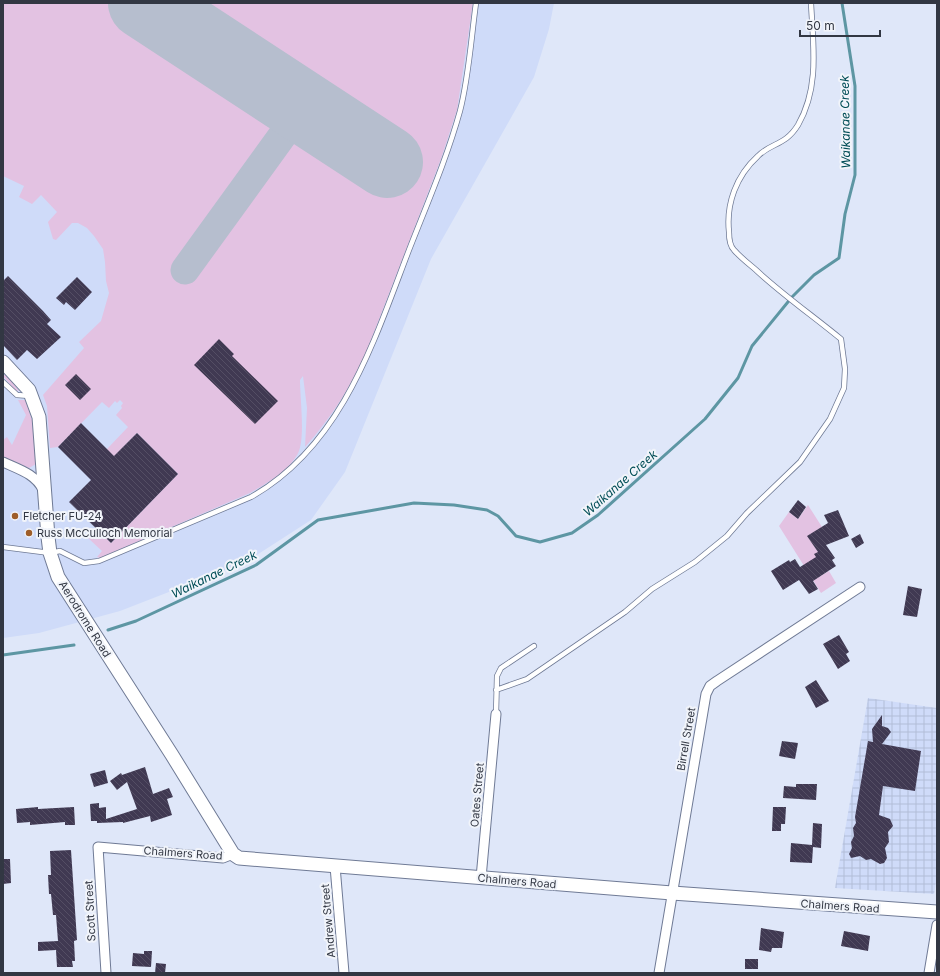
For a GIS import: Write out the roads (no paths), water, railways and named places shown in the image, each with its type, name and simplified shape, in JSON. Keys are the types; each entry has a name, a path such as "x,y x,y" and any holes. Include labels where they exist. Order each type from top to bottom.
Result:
{"street":[{"name":"Aerodrome Road","path":"3,362 8,371 26,385 34,401 41,426 50,553 55,571 172,754 233,854"},
{"path":"3,462 36,479 44,493 46,507"},
{"name":"Birrell Street","path":"659,973 705,699 710,686 860,587"},
{"name":"Oates Street","path":"481,878 496,714"},
{"name":"Chalmers Road","path":"98,847 223,858 233,854 244,859 672,893 937,912"},
{"name":"Scott Street","path":"98,847 106,973"},
{"name":"Andrew Street","path":"335,866 344,973"},
{"path":"929,973 937,925"}],"lane":[{"path":"3,546 50,553 60,551 84,563 99,561 251,497 270,486 296,463 324,430 348,396 366,362 445,158 460,110 476,3"},
{"path":"496,690 526,679 625,612 652,589 695,562 727,536 747,513 800,462 830,419 844,388 845,369 841,339 782,294 733,249 729,236 727,217 731,195 748,168 758,155 787,140 798,124 811,92 814,55 811,3"},
{"path":"3,382 17,395 29,396 34,401"},
{"path":"496,714 497,676 501,668 534,646"}],"waterway":[{"name":"Waikanae Creek","path":"108,630 136,621 256,565 318,520 414,503 454,505 487,510 498,516 516,536 540,542 572,533 598,515 705,419 738,378 752,346 792,297 814,275 839,258 845,214 855,175 855,86 842,3"},
{"name":"Waikanae Creek","path":"3,655 74,645"}],"place":[{"name":"Fletcher FU-24","path":"15,516"},
{"name":"Russ McCulloch Memorial","path":"29,533"}]}
